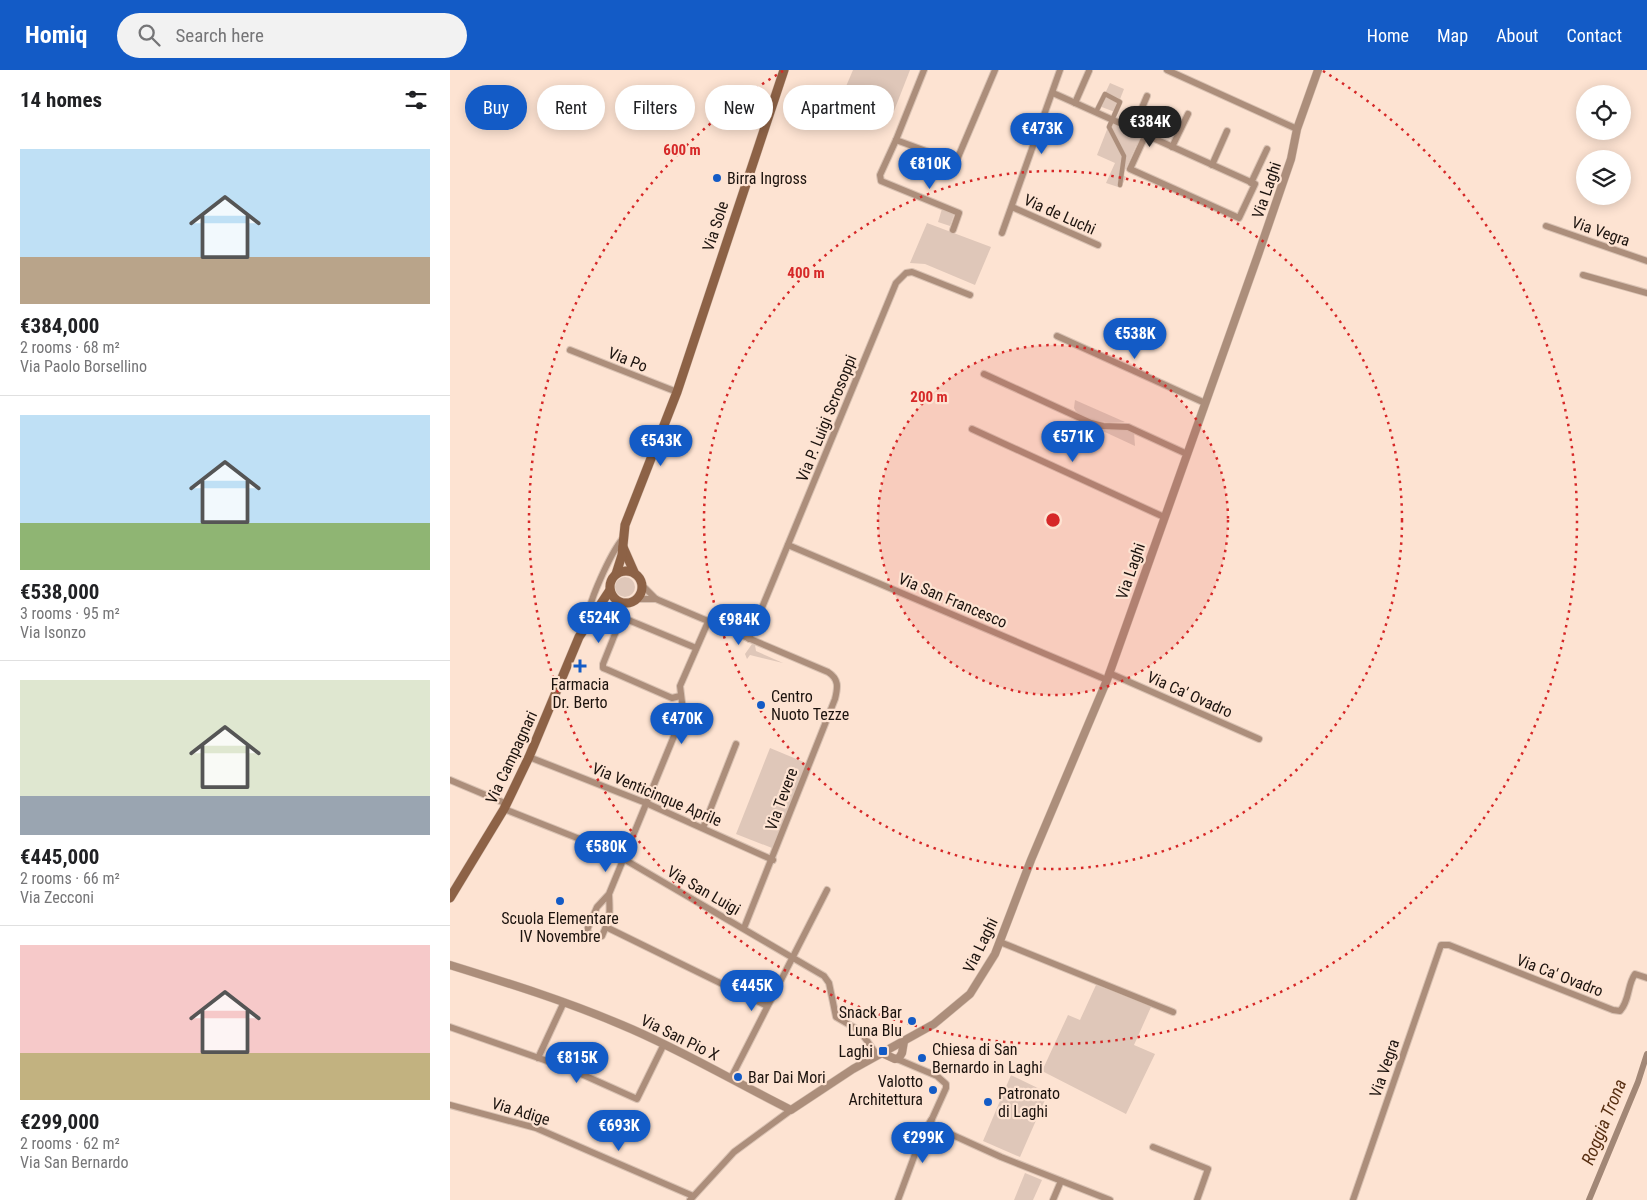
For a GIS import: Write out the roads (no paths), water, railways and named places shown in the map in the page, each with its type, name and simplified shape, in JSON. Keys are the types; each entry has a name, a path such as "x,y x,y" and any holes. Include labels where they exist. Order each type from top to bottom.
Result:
{"main road":[{"name":"Via Sole","path":"677,392 784,70"},
{"name":"Via Campagnari","path":"616,574 628,516 677,392"},
{"path":"623,542 634,572 642,585 637,599 632,602 621,602 614,598 610,590 611,581 616,574 624,570 634,572"},
{"name":"Via Campagnari","path":"450,898 506,806 529,757 579,637 610,590"},
{"name":"Via Campagnari","path":"595,613 605,606 621,602"}],"street":[{"path":"924,70 880,175 881,181 959,212 953,230"},
{"path":"896,140 956,162 995,70"},
{"name":"Via de Luchi","path":"1002,233 1060,70"},
{"path":"1167,70 1297,129"},
{"name":"Via Laghi","path":"897,1051 970,994 984,974 1000,942 1031,860 1108,676 1291,159 1297,129 1318,70"},
{"path":"1075,103 1089,72"},
{"path":"1053,93 1133,128 1255,184 1239,218 1130,169 1146,134"},
{"path":"1096,112 1105,94 1120,102 1110,125 1111,132 1124,156 1120,185"},
{"path":"1133,128 1147,96"},
{"path":"1172,147 1188,114"},
{"path":"1212,165 1227,131"},
{"path":"1251,183 1267,149"},
{"name":"Via de Luchi","path":"1012,207 1098,245"},
{"name":"Via Vegra","path":"1546,226 1647,261"},
{"name":"Via P. Luigi Scrosoppi","path":"749,639 896,282 906,273 912,272 970,295"},
{"path":"1583,275 1647,293"},
{"path":"1057,336 1205,403"},
{"name":"Via Po","path":"570,350 677,392"},
{"path":"984,374 1091,423 1103,426 1128,427 1187,454"},
{"path":"972,429 1164,517"},
{"name":"Via Campagnari","path":"587,624 586,616 604,572 617,546 623,542"},
{"name":"Via San Francesco","path":"788,545 1108,676"},
{"path":"642,585 656,599 749,639"},
{"path":"637,599 656,599"},
{"path":"680,696 672,698 603,668 602,664 620,624 626,619 696,648"},
{"path":"609,894 611,912 606,926 602,936 592,938 587,932 596,908 609,894 681,720 683,710 680,686 708,622"},
{"name":"Via Tevere","path":"744,928 773,860 836,698 838,687 835,678 828,672 749,639"},
{"name":"Via Ca' Ovadro","path":"1108,676 1259,739"},
{"path":"703,828 736,744"},
{"name":"Via Venticinque Aprile","path":"529,757 646,803 773,860"},
{"name":"Via San Luigi","path":"450,780 506,806 588,840 793,956 824,976 829,983 836,1017 860,1031 879,1054"},
{"path":"731,1078 827,890"},
{"path":"606,926 767,1006"},
{"path":"1000,942 1173,1012"},
{"name":"Via Vegra","path":"1354,1200 1441,945"},
{"name":"Via Ca' Ovadro","path":"1441,945 1449,945 1613,1010 1620,1011 1625,1005 1635,974 1647,978"},
{"name":"Via San Pio X","path":"450,964 564,1002 622,1024 791,1110"},
{"path":"538,1058 564,1002"},
{"path":"450,1027 570,1069 637,1100 664,1044"},
{"path":"691,1198 734,1152 791,1110 879,1054 897,1051 906,1063 937,1076 946,1084 932,1119 921,1138 898,1200"},
{"name":"Via Adige","path":"450,1105 536,1128 691,1198"},
{"path":"932,1119 931,1124 944,1133 1110,1200"},
{"path":"1153,1148 1208,1169 1197,1200"},
{"path":"1053,1200 1061,1181"}],"waterway":[{"name":"Roggia Trona","path":"1589,1200 1638,1082 1647,1054"}],"place":[{"name":"Birra Ingross","path":"717,178"},
{"name":"Farmacia Dr. Berto","path":"580,666"},
{"name":"Centro Nuoto Tezze","path":"761,705"},
{"name":"Scuola Elementare IV Novembre","path":"560,901"},
{"name":"Snack Bar Luna Blu","path":"912,1021"},
{"name":"Laghi","path":"883,1051"},
{"name":"Chiesa di San Bernardo in Laghi","path":"922,1058"},
{"name":"Bar Dai Mori","path":"738,1077"},
{"name":"Valotto Architettura","path":"933,1090"},
{"name":"Patronato di Laghi","path":"988,1102"}]}
